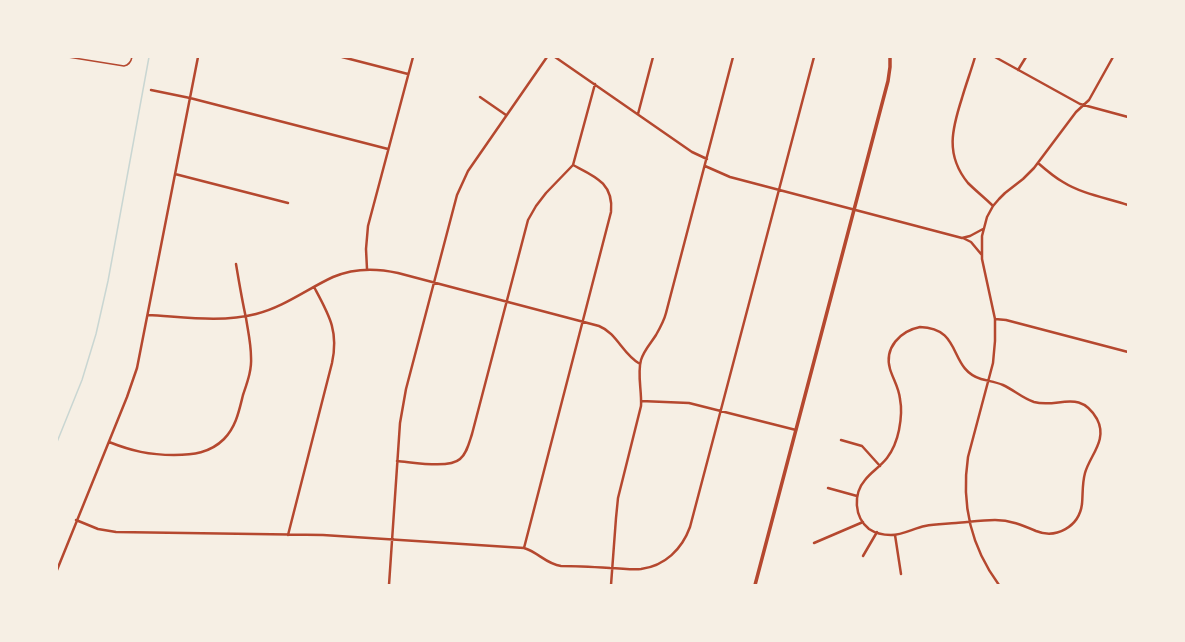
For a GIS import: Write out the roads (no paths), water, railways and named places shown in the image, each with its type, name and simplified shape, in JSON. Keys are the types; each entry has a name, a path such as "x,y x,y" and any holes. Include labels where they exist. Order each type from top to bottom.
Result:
{"street":[{"path":"57,570 134,378 140,355 198,57"},
{"path":"342,57 408,74"},
{"path":"367,269 366,249 368,226 413,57"},
{"path":"389,585 397,461 404,396 454,203 468,171 547,57"},
{"path":"555,57 692,152 707,159"},
{"path":"638,114 653,57"},
{"path":"611,585 618,498 642,401 640,364 644,353 656,335 664,319 733,57"},
{"path":"76,520 98,529 116,532 323,535 524,548 556,565 635,569 655,566 668,559 686,539 690,527 814,57"},
{"path":"755,585 888,81 890,57"},
{"path":"975,57 953,127 953,148 959,168 965,178 972,187 993,206"},
{"path":"995,57 1084,105 1128,117"},
{"path":"1018,70 1026,57"},
{"path":"999,585 984,562 974,538 969,522 966,492 968,457 993,363 995,347 995,319 981,254 984,228 987,217 993,206 1038,163 1076,112 1089,100 1113,57"},
{"path":"397,461 446,464 456,462 467,449 526,228 531,215 546,193 573,165 594,84"},
{"path":"151,90 190,98 388,149"},
{"path":"480,97 506,115"},
{"path":"1038,163 1069,186 1128,205"},
{"path":"524,548 610,218 612,202 609,192 603,183 594,176 573,165"},
{"path":"705,166 730,177 962,238 971,242 981,254"},
{"path":"175,174 288,203"},
{"path":"962,238 970,236 984,228"},
{"path":"109,442 127,449 148,454 188,455 205,451 224,439 236,421 251,365 251,346 236,264"},
{"path":"148,314 212,319 245,316 281,305 341,274 367,269 390,271 599,326 606,330 632,359 640,364"},
{"path":"288,535 332,363 334,349 332,322 314,287"},
{"path":"995,319 1006,320 1128,352"},
{"path":"920,327 931,328 942,333 949,340 965,370 975,377 988,381 1004,386 1025,398 1036,402 1047,403 1073,401 1090,410 1098,421 1100,440 1084,475 1082,485 1082,505 1075,521 1066,529 1055,533 1045,534 1010,521 995,520 925,526 895,535 883,534 868,528 858,512 857,496 865,479 880,466 891,451 899,431 901,415 900,398 891,371 889,358 895,342 904,333 911,329 920,327"},
{"path":"642,401 689,403 796,430"},
{"path":"841,440 862,446 880,466"},
{"path":"828,488 857,496"},
{"path":"814,543 863,522"},
{"path":"863,556 877,532"},
{"path":"895,535 901,574"}],"lane":[{"path":"68,57 124,66 130,63 132,57"}],"waterway":[{"path":"57,442 82,380 96,334 108,281 149,57"}]}
